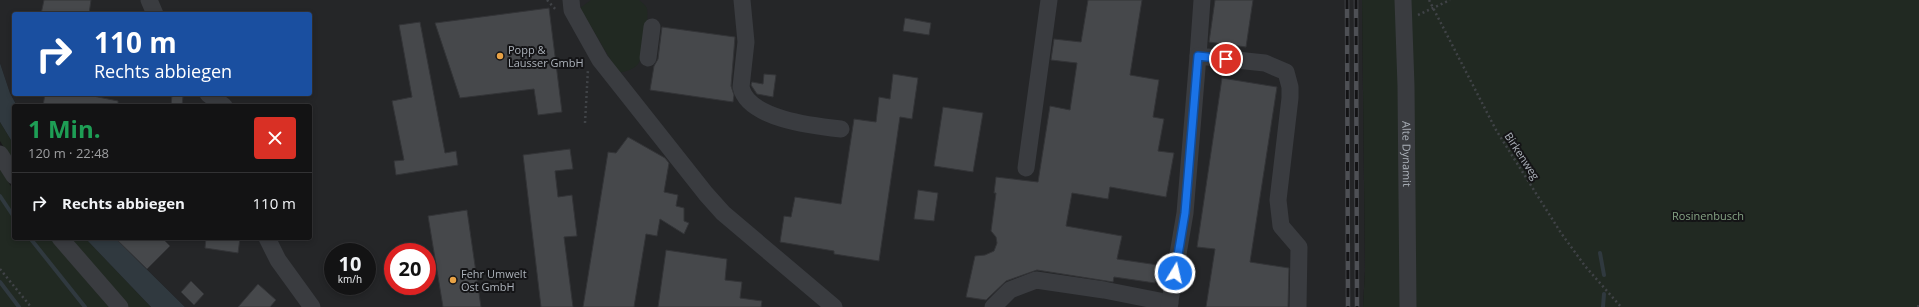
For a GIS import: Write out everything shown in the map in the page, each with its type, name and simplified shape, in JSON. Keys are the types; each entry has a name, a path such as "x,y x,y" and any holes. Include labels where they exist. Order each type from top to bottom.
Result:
{"street":[{"path":"149,0 154,12"},
{"path":"571,0 572,10 600,60 706,194 723,213 834,307"},
{"path":"742,0 746,42 741,87 742,94 748,102 763,112 820,126 841,129"},
{"path":"1026,168 1050,0"},
{"path":"993,307 1010,290 1036,280 1104,290 1169,305 1185,213 1202,0"},
{"name":"Alte Dynamit","path":"1403,0 1405,21 1408,307"},
{"path":"648,58 652,27"},
{"path":"1198,56 1265,63 1286,72 1290,87 1290,98 1278,200 1281,226 1299,248 1298,307"},
{"path":"211,96 221,104"},
{"path":"0,154 12,173"},
{"path":"62,240 120,307"},
{"path":"268,240 278,260 312,307"}],"path":[{"path":"547,0 558,12"},
{"name":"Birkenweg","path":"1429,0 1496,130 1561,233 1585,266 1621,307"},
{"path":"1405,21 1450,0"},
{"path":"585,123 588,65"},
{"path":"0,269 31,307"},
{"path":"1918,307 1919,303"}],"shaded area":[{"path":"0,0 1362,0 1365,270 1363,307 185,307 117,240 312,240 312,104 16,104 10,93 0,63"},
{"path":"0,63 10,93 16,104 12,104 12,142 0,122"},
{"path":"87,240 117,240 185,307 151,307"}],"green space":[{"path":"591,0 639,0 646,6 647,21 644,46 640,60 634,68 618,72 580,8"},
{"name":"Rosinenbusch","path":"1362,0 1919,0 1919,307 1363,307 1365,270"},
{"path":"0,122 12,142 12,161 0,141"},
{"path":"0,169 12,188 12,240 52,240 109,307 0,307"},
{"path":"69,240 87,240 151,307 127,307"}],"building":[{"path":"44,0 91,0 89,12 41,12"},
{"path":"1088,0 1142,0 1130,75 1159,80 1153,117 1164,119 1158,151 1174,153 1166,197 1110,187 1108,199 1072,193 1066,226 1122,236 1117,259 1158,265 1155,283 1114,277 1113,282 1037,270 1006,281 986,300 966,297 975,256 985,255 994,251 997,243 996,237 991,231 996,193 994,193 996,177 1038,182 1050,106 1070,110 1077,63 1051,60 1054,39 1081,42"},
{"path":"1215,0 1253,0 1246,47 1209,42"},
{"name":"Popp & Lausser GmbH","path":"549,8 562,112 538,115 534,89 460,98 435,23"},
{"path":"905,18 931,23 929,35 903,31"},
{"path":"420,22 445,153 456,151 458,165 396,175 394,161 404,160 392,101 412,97 399,25"},
{"path":"662,27 735,37 731,86 734,95 733,102 650,90 654,66 658,59"},
{"path":"764,74 776,75 773,97 757,94 751,85 752,82 763,84"},
{"path":"893,74 918,78 912,119 900,117 879,261 834,254 834,251 780,242 784,216 791,217 795,197 841,204 854,119 876,122 879,97 890,99"},
{"path":"1222,78 1277,87 1250,262 1289,268 1288,307 1206,307 1215,249 1197,247"},
{"path":"45,96 93,96 118,101 118,104 43,104"},
{"path":"172,96 183,96 182,104 171,104"},
{"path":"943,107 983,113 973,172 934,166"},
{"path":"628,137 665,158 669,163 664,192 678,195 676,206 684,208 684,221 689,223 684,234 660,219 657,236 646,234 634,307 583,307 608,152 616,153"},
{"path":"570,149 573,169 555,171 558,197 572,195 577,236 564,237 573,307 541,307 523,155"},
{"path":"918,190 938,193 934,221 914,219"},
{"path":"467,210 481,307 443,307 436,265 436,243 432,243 428,216"},
{"path":"117,240 164,240 170,246 147,269"},
{"path":"206,240 240,240 238,253 205,248"},
{"path":"666,250 727,259 725,280 742,282 740,298 762,301 761,307 658,307"},
{"path":"191,281 204,294 194,305 181,292"},
{"path":"258,284 276,300 270,307 238,307"}],"waterway":[{"path":"0,196 12,214"},
{"path":"32,240 85,307"},
{"path":"1600,253 1604,275"},
{"path":"0,282 19,307"},
{"path":"1603,307 1604,294"}],"railway":[{"path":"1347,0 1348,307"},
{"path":"1356,0 1357,307"}],"place":[{"name":"Popp & Lausser GmbH","path":"500,56"},
{"name":"Fehr Umwelt Ost GmbH","path":"453,280"}],"route":[{"path":"1175,273 1185,213 1198,56 1226,59"}]}
